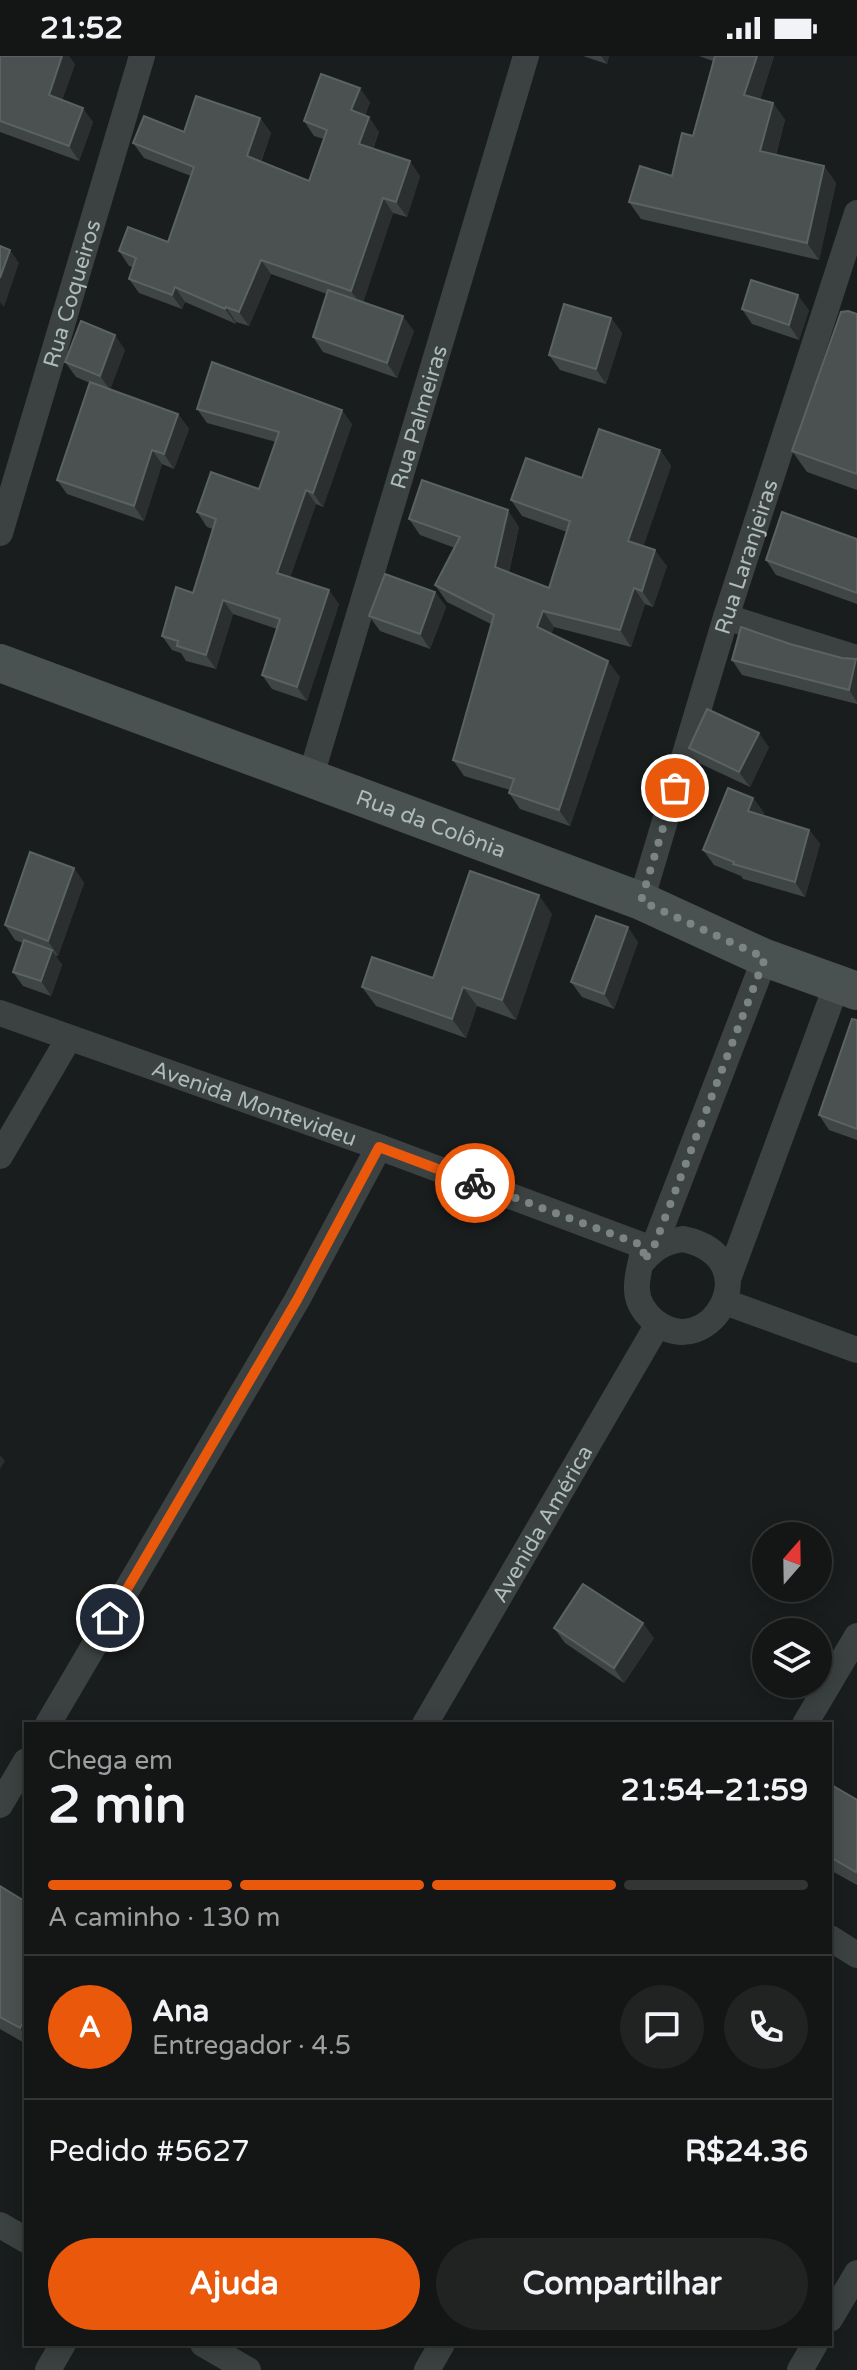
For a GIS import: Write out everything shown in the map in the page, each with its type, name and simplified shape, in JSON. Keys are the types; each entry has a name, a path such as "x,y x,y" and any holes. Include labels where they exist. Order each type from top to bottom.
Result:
{"main road":[{"name":"Rua da Colônia","path":"0,663 641,901 765,958 847,988"}],"street":[{"name":"Rua Coqueiros","path":"0,533 142,56"},
{"name":"Rua Palmeiras","path":"310,779 526,56"},
{"name":"Rua Laranjeiras","path":"641,901 726,617 857,213"},
{"path":"827,307 857,317"},
{"path":"726,617 857,658"},
{"path":"765,958 649,1248 636,1288 647,1315 673,1330 689,1331 705,1325 717,1315 847,988"},
{"name":"Avenida Montevideu","path":"0,1013 379,1147 649,1248"},
{"path":"0,1156 69,1038"},
{"path":"49,1722 297,1300 379,1147"},
{"path":"649,1248 675,1240 700,1242 713,1251 723,1264 727,1291"},
{"path":"727,1291 857,1350"},
{"name":"Avenida América","path":"426,1722 658,1324"},
{"path":"806,1722 857,1636"},
{"path":"0,1805 24,1764"},
{"path":"832,1939 857,1955"},
{"path":"0,2225 24,2239"},
{"path":"832,2316 857,2273"},
{"path":"48,2370 62,2346"},
{"path":"206,2346 248,2370"},
{"path":"427,2370 441,2346"},
{"path":"800,2370 814,2346"}],"building":[{"path":"0,56 62,56 49,95 83,108 69,146 0,121"},
{"path":"715,56 757,56 744,95 773,103 760,151 824,166 807,243 629,202 640,166 672,176 682,133 693,136"},
{"path":"321,74 360,88 351,110 369,117 359,144 410,161 396,202 383,198 351,291 261,260 239,312 175,287 172,295 129,279 136,258 119,251 128,227 168,242 194,167 133,143 144,116 184,132 196,96 260,118 247,156 309,181 327,130 304,121"},
{"path":"0,246 10,250 0,278"},
{"path":"751,280 798,295 789,325 742,309"},
{"path":"328,290 403,316 387,363 313,337"},
{"path":"564,304 611,318 596,369 549,355"},
{"path":"841,312 857,314 857,474 792,451"},
{"path":"81,321 115,335 100,376 65,362"},
{"path":"212,362 342,410 313,493 306,490 277,573 329,590 297,687 262,675 280,619 223,600 206,655 177,646 178,641 162,636 176,587 193,593 216,519 197,512 211,472 259,489 279,432 197,409"},
{"path":"90,382 178,414 164,454 152,450 134,506 57,480"},
{"path":"599,429 660,450 628,541 655,550 642,591 634,588 620,630 543,611 537,627 608,661 559,810 509,793 514,779 453,760 494,615 435,585 460,537 409,519 422,480 508,510 495,567 549,588 570,521 511,500 526,458 582,478"},
{"path":"782,512 857,539 857,593 766,560"},
{"path":"385,574 435,592 420,634 369,616"},
{"path":"741,627 790,644 856,659 849,690 732,660"},
{"path":"707,709 759,733 739,772 689,748"},
{"path":"728,788 753,798 748,811 809,830 795,882 733,864 703,850"},
{"path":"30,852 74,868 48,941 5,925"},
{"path":"470,871 539,895 502,1000 463,987 452,1019 362,987 372,957 433,978"},
{"path":"596,916 628,927 604,994 571,982"},
{"path":"24,940 52,950 41,981 13,972"},
{"path":"852,1019 857,1020 857,1129 819,1115"},
{"path":"583,1584 643,1623 614,1668 554,1628"},
{"path":"832,1785 857,1800 856,1872 832,1858"},
{"path":"0,1886 24,1901 24,2021 20,2028 0,2017"}],"way so far":[{"path":"475,1183 644,1246 643,1261 653,1249 765,958 641,901 675,788"}],"route":[{"path":"110,1618 297,1300 379,1147 475,1183"}]}
